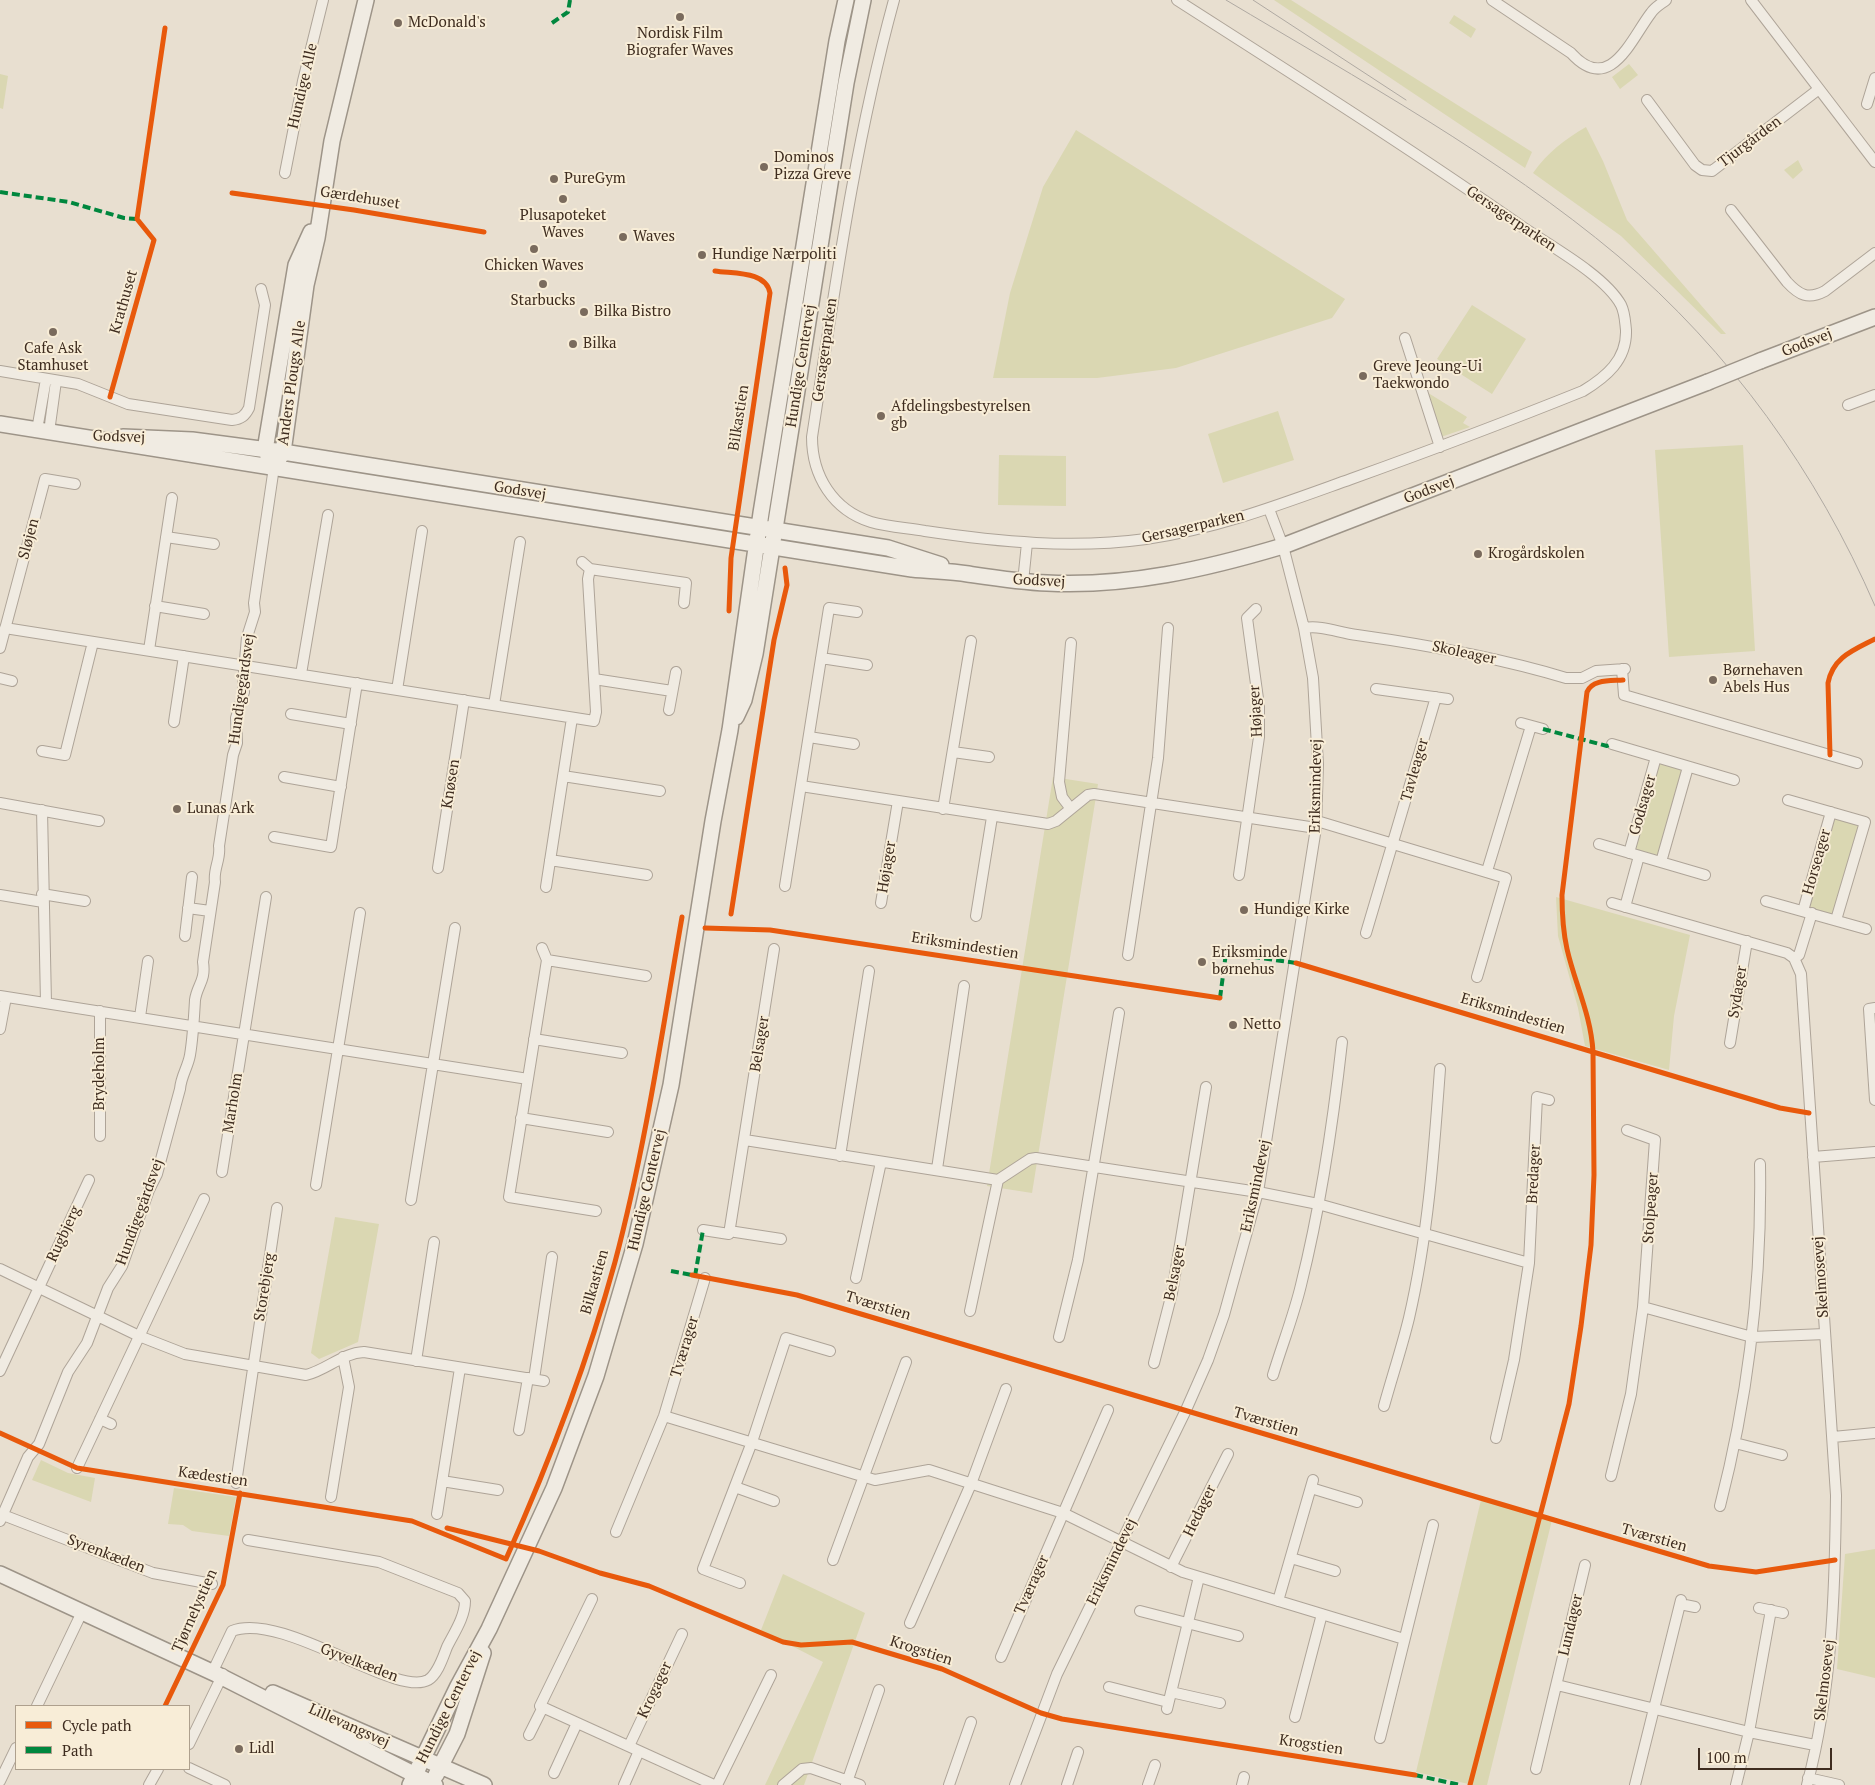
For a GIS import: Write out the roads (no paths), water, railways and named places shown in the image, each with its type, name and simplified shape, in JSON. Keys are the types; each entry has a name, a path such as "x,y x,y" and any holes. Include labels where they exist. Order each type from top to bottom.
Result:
{"street":[{"name":"Hundige Alle","path":"286,173 303,81 323,0"},
{"name":"Anders Plougs Alle","path":"274,467 283,452 306,285 317,238 320,212 347,74 366,0"},
{"name":"Hundige Centervej","path":"412,1780 489,1629 554,1488 596,1376 635,1244 671,1085 713,821 730,730 758,528 837,41 846,0"},
{"name":"Hundige Centervej","path":"730,730 744,700 753,663 846,83 863,0"},
{"name":"Gersagerparken","path":"894,0 869,97 846,209 812,437 815,467 821,481 841,505 854,515 872,522 979,539 1027,543 1093,544 1147,539 1228,521 1269,509 1440,446 1583,391 1603,379 1616,364 1624,350 1625,319 1621,306 1602,281 1489,203 1177,0"},
{"path":"1492,0 1571,53 1580,62 1599,69 1611,66 1624,56 1652,10 1666,0"},
{"path":"1751,0 1875,162"},
{"path":"1867,104 1875,78"},
{"name":"Tjurgården","path":"1648,100 1695,166 1702,170 1712,170 1819,89"},
{"path":"1731,210 1787,282 1796,292 1805,296 1817,295 1875,253"},
{"name":"Anders Plougs Alle","path":"274,467 265,450 296,265 320,212"},
{"path":"0,371 78,384 128,404 232,420 239,419 250,408 265,305 261,289"},
{"name":"Godsvej","path":"0,424 912,569 967,573 1022,582 1083,583 1143,579 1216,566 1283,546 1875,317"},
{"path":"1405,338 1440,446"},
{"path":"43,431 51,380"},
{"path":"1848,405 1875,395"},
{"name":"Godsvej","path":"69,435 192,440 283,452 888,548 967,573"},
{"name":"Hundigegårdsvej","path":"1,1518 28,1457 39,1444 68,1372 87,1343 108,1288 122,1266 149,1190 157,1174 180,1089 180,1080 190,1056 195,1000 205,974 203,962 215,882 214,874 221,855 222,828 233,755 237,743 236,718 244,692 242,683 247,637 255,612 254,603 274,467"},
{"name":"Sløjen","path":"0,648 45,479 75,484"},
{"path":"149,650 172,498"},
{"path":"1269,509 1283,546"},
{"path":"301,674 328,515"},
{"path":"397,690 422,532"},
{"path":"166,537 214,544"},
{"path":"494,705 520,542"},
{"path":"1022,582 1027,543"},
{"name":"Eriksmindevej","path":"1015,1785 1057,1674 1122,1543 1208,1360 1224,1315 1258,1192 1317,824 1316,718 1304,628 1283,546"},
{"path":"5,628 594,721 594,679 586,566 686,582 684,603"},
{"path":"155,606 204,614"},
{"path":"785,886 829,608 857,612"},
{"name":"Højager","path":"1239,875 1259,738 1258,706 1247,618 1256,609"},
{"path":"1128,955 1158,758 1168,628"},
{"name":"Skoleager","path":"1304,628 1323,628 1348,634 1469,653 1566,678 1582,678 1596,671 1623,669 1624,696 1857,763"},
{"path":"943,809 971,640"},
{"path":"42,751 65,755 94,642"},
{"path":"1070,643 1059,782 1062,797 1070,809"},
{"path":"174,722 184,656"},
{"path":"821,658 867,665"},
{"path":"669,710 676,672"},
{"path":"0,678 12,681"},
{"path":"594,679 672,691"},
{"path":"274,837 331,846 357,683"},
{"path":"1376,689 1448,699"},
{"name":"Tavleager","path":"1366,933 1436,697"},
{"name":"Knøsen","path":"438,868 464,700"},
{"path":"290,714 351,724"},
{"path":"546,887 572,718"},
{"path":"1487,871 1526,725 1543,729"},
{"path":"809,737 854,744"},
{"name":"Godsager","path":"1612,744 1734,780"},
{"path":"953,752 989,757"},
{"name":"Godsager","path":"1624,907 1656,757"},
{"path":"1661,862 1688,767"},
{"path":"563,776 660,791"},
{"path":"284,777 341,786"},
{"path":"801,786 992,817 1048,824 1056,821 1091,794 1248,818 1317,824 1394,843 1506,878 1477,977"},
{"name":"Horseager","path":"1788,800 1865,822 1836,920"},
{"name":"Højager","path":"881,903 898,801"},
{"path":"0,803 99,821"},
{"path":"42,810 42,898 46,1003"},
{"name":"Horseager","path":"1794,958 1799,955 1807,912 1831,812"},
{"path":"976,916 992,817"},
{"name":"Godsager","path":"1599,844 1705,875"},
{"path":"550,860 648,875"},
{"path":"185,936 192,877"},
{"path":"0,895 85,901"},
{"name":"Marholm","path":"222,1172 266,897"},
{"name":"Horseager","path":"1766,901 1866,929"},
{"path":"1612,904 1746,940 1778,950 1794,958"},
{"path":"188,908 210,910"},
{"path":"316,1185 360,913"},
{"path":"411,1200 455,928"},
{"name":"Sydager","path":"1730,1043 1746,940"},
{"path":"501,1206 509,1197 528,1080 547,960 542,948"},
{"name":"Belsager","path":"729,1231 774,949"},
{"name":"Skelmosevej","path":"1794,958 1800,974 1836,1494 1835,1560 1830,1649 1815,1745 1807,1782"},
{"path":"547,960 646,976"},
{"path":"140,1017 148,961"},
{"path":"840,1156 869,970"},
{"path":"937,1169 964,986"},
{"path":"0,1030 3,996 528,1080"},
{"path":"1875,1008 1869,1009 1875,1100"},
{"name":"Brydeholm","path":"100,1012 100,1136"},
{"path":"1059,1337 1078,1260 1119,1013"},
{"path":"534,1039 622,1053"},
{"path":"1273,1375 1301,1286 1318,1204 1332,1130 1342,1042"},
{"path":"1384,1406 1409,1317 1424,1232 1433,1166 1440,1069"},
{"name":"Belsager","path":"1154,1363 1172,1293 1192,1182 1206,1087"},
{"name":"Bredager","path":"1496,1438 1514,1360 1528,1263 1537,1097 1550,1100"},
{"path":"521,1118 608,1132"},
{"name":"Stolpeager","path":"1611,1476 1631,1394 1643,1307 1655,1140 1627,1130"},
{"path":"745,1140 998,1180 1030,1159 1036,1158 1093,1166 1258,1192 1318,1204 1424,1232 1528,1263"},
{"path":"1813,1157 1875,1152"},
{"path":"856,1278 881,1162"},
{"path":"1720,1506 1745,1392 1752,1337 1758,1278 1760,1164"},
{"name":"Rugbjerg","path":"0,1371 89,1180"},
{"path":"970,1311 998,1180"},
{"path":"509,1197 596,1211"},
{"path":"77,1468 204,1198"},
{"name":"Storebjerg","path":"236,1483 278,1208"},
{"path":"703,1230 728,1234 729,1231 780,1239"},
{"path":"416,1361 434,1242"},
{"path":"519,1430 535,1380 552,1257"},
{"path":"0,1269 139,1336 185,1354 306,1375 320,1372 343,1357 355,1352 364,1352 535,1380"},
{"name":"Tværager","path":"616,1532 664,1416 705,1278"},
{"path":"1643,1307 1752,1337 1824,1334"},
{"path":"740,1583 703,1568 752,1442 786,1338 830,1351"},
{"path":"331,1498 350,1387 343,1357"},
{"path":"833,1560 906,1362"},
{"path":"436,1514 460,1368"},
{"path":"910,1623 970,1484 1006,1389"},
{"name":"Tværager","path":"1001,1657 1108,1410"},
{"path":"664,1416 865,1477 881,1480 930,1470 1063,1513 1171,1567 1198,1577 1404,1638"},
{"path":"100,1419 111,1424"},
{"path":"1833,1437 1875,1433"},
{"path":"1735,1443 1782,1455"},
{"name":"Hedager","path":"1171,1567 1228,1454"},
{"path":"442,1481 498,1490"},
{"path":"1278,1601 1312,1484 1357,1502"},
{"path":"735,1487 774,1502"},
{"name":"Syrenkæden","path":"1,1518 154,1573 212,1584"},
{"path":"1380,1738 1432,1525"},
{"name":"Gyvelkæden","path":"219,1674 232,1631 254,1627 286,1634 400,1680 422,1682 434,1674 464,1613 465,1601 458,1593 390,1565 362,1558 248,1540"},
{"path":"1291,1558 1335,1571"},
{"name":"Lundager","path":"1536,1768 1585,1565"},
{"name":"Lillevangsvej","path":"0,1574 219,1674 326,1714 422,1759 484,1785"},
{"path":"1169,1701 1198,1577"},
{"path":"592,1599 540,1706 629,1746 699,1782 715,1785 771,1674"},
{"path":"1635,1785 1680,1602 1695,1607"},
{"path":"1759,1608 1783,1613"},
{"path":"1736,1785 1749,1732 1771,1610"},
{"path":"1140,1611 1238,1636"},
{"path":"37,1705 82,1612"},
{"path":"1295,1717 1322,1614"},
{"name":"Hundige Centervej","path":"432,1784 465,1714 489,1629"},
{"name":"Krogager","path":"629,1746 682,1634"},
{"path":"190,1742 219,1674"},
{"name":"Lillevangsvej","path":"219,1674 412,1780 432,1784"},
{"path":"1557,1685 1749,1732 1815,1745"},
{"path":"1109,1687 1169,1701 1220,1704"},
{"path":"847,1783 879,1690"},
{"path":"529,1735 543,1707"},
{"path":"949,1785 971,1722"},
{"path":"554,1773 577,1723"},
{"path":"0,1781 15,1750"},
{"path":"624,1785 639,1751"},
{"path":"1067,1785 1078,1752"},
{"path":"1148,1785 1155,1765"},
{"path":"190,1768 225,1785"},
{"path":"783,1785 802,1768 811,1768 847,1783 860,1785"},
{"path":"149,1785 157,1770"},
{"path":"1807,1782 1839,1785"}],"tram line":[{"path":"1226,0 1427,120 1526,185 1618,256 1659,293 1697,332 1767,416 1798,461 1826,508 1852,556 1875,606"},
{"path":"1253,0 1406,100"}],"place":[{"name":"Nordisk Film Biografer Waves","path":"680,17"},
{"name":"McDonald's","path":"398,23"},
{"name":"Dominos Pizza Greve","path":"764,167"},
{"name":"PureGym","path":"554,179"},
{"name":"Plusapoteket Waves","path":"563,199"},
{"name":"Waves","path":"623,237"},
{"name":"Chicken Waves","path":"534,249"},
{"name":"Hundige Nærpoliti","path":"702,255"},
{"name":"Starbucks","path":"543,284"},
{"name":"Bilka Bistro","path":"584,312"},
{"name":"Cafe Ask Stamhuset","path":"53,332"},
{"name":"Bilka","path":"573,344"},
{"name":"Greve Jeoung-Ui Taekwondo","path":"1363,376"},
{"name":"Afdelingsbestyrelsen gb","path":"881,416"},
{"name":"Krogårdskolen","path":"1478,554"},
{"name":"Børnehaven Abels Hus","path":"1713,680"},
{"name":"Lunas Ark","path":"177,809"},
{"name":"Hundige Kirke","path":"1244,910"},
{"name":"Eriksminde børnehus","path":"1202,962"},
{"name":"Netto","path":"1233,1025"},
{"name":"Lidl","path":"239,1749"}]}
